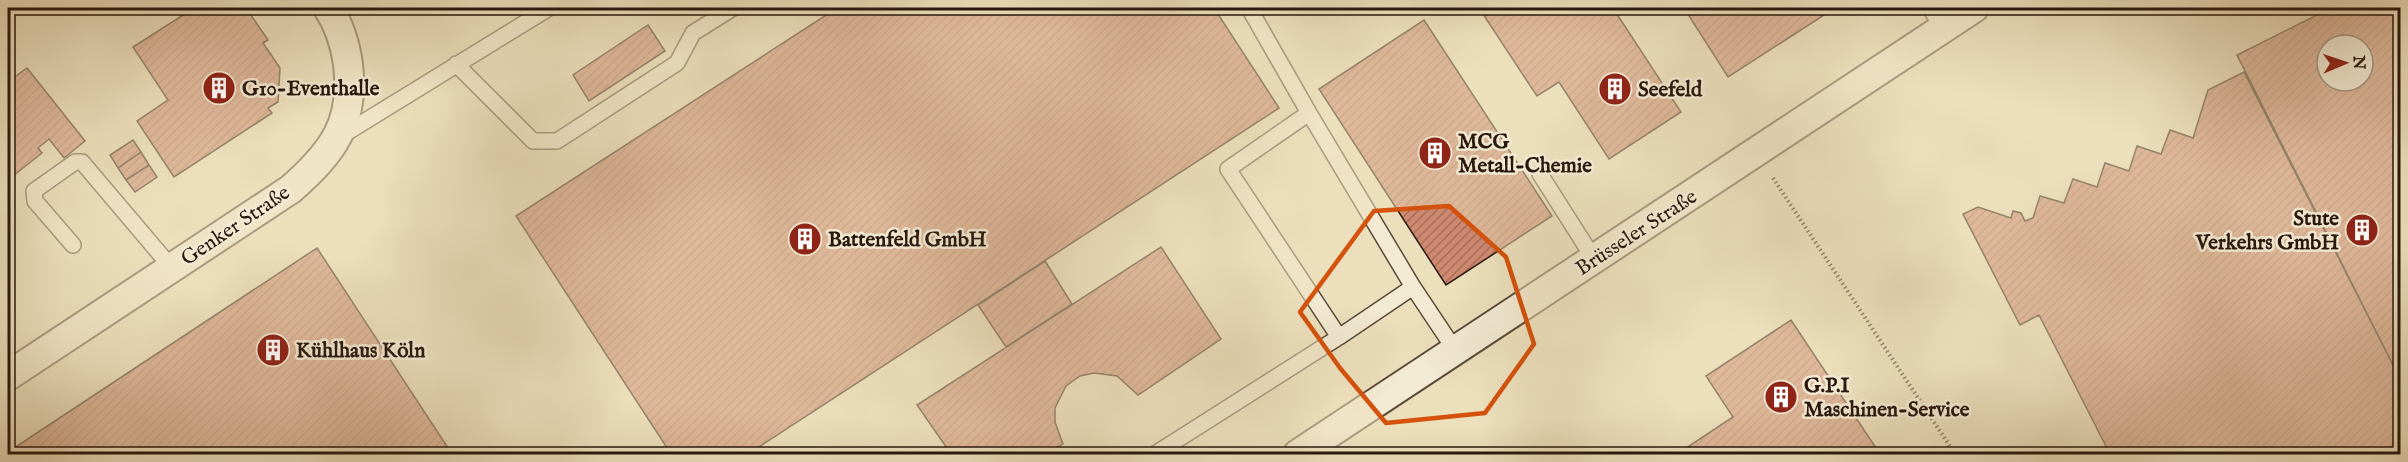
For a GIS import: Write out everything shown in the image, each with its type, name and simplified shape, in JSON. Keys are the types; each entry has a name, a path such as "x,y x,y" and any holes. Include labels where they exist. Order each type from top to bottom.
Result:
{"street":[{"name":"Genker Straße","path":"8,376 291,189 319,164 336,139 348,113 350,81 343,36 328,8"},
{"name":"Brüsseler Straße","path":"1298,454 1756,152 1936,18 1974,8"}],"lane":[{"path":"336,139 549,8"},
{"path":"456,64 533,141 557,141 677,63 693,33 733,8"},
{"path":"1249,8 1413,287 1455,350"},
{"path":"1309,113 1228,169 1339,337"},
{"path":"73,245 35,201 34,191 75,162 82,162 171,267"},
{"path":"1540,174 1594,259"},
{"path":"1155,454 1413,287"}],"path":[{"path":"1756,152 1955,454"}],"highlighted area":[{"path":"1449,206 1506,257 1534,344 1485,413 1386,423 1340,368 1300,312 1374,211"}],"building":[{"name":"G10-Eventhalle","path":"194,8 246,8 268,40 263,43 280,68 278,102 268,108 272,113 174,177 137,121 168,100 133,47"},
{"name":"Battenfeld GmbH","path":"837,8 1214,8 1279,108 748,454 671,454 516,216"},
{"name":"Seefeld","path":"1479,8 1613,8 1681,112 1609,159 1559,82 1537,96"},
{"path":"1684,8 1835,8 1728,77"},
{"name":"Stute Verkehrs GmbH","path":"2331,8 2400,8 2400,379 2237,55"},
{"name":"MCG Metall-Chemie","path":"1424,20 1552,216 1446,285 1319,89"},
{"path":"648,25 665,51 589,101 573,75"},
{"path":"27,68 85,141 64,158 49,139 38,148 42,153 8,180 8,82"},
{"path":"2244,72 2400,379 2400,454 2110,454 2039,315 2020,325 1963,214 1978,207 2011,218 2013,211 2021,213 2025,221 2033,218 2040,196 2064,203 2073,179 2097,187 2105,163 2129,171 2137,146 2161,154 2170,130 2193,138 2208,90"},
{"path":"133,140 141,152 118,168 110,155"},
{"path":"141,152 149,165 126,180 118,168"},
{"path":"149,165 157,177 135,192 126,180"},
{"path":"1161,247 1221,339 1138,395 1117,376 1094,373 1080,376 1066,386 1055,408 1055,422 1063,444 1047,454 951,454 917,405"},
{"name":"Kühlhaus Köln","path":"317,248 452,454 8,454 8,452"},
{"path":"1045,261 1072,304 1006,347 978,305"},
{"name":"G.P.I Maschinen-Service","path":"1791,320 1880,454 1677,454 1733,417 1706,376"}],"place":[{"name":"G10-Eventhalle","path":"219,88"},
{"name":"Seefeld","path":"1615,89"},
{"name":"MCG Metall-Chemie","path":"1435,153"},
{"name":"Stute Verkehrs GmbH","path":"2362,230"},
{"name":"Battenfeld GmbH","path":"805,239"},
{"name":"Kühlhaus Köln","path":"273,350"},
{"name":"G.P.I Maschinen-Service","path":"1781,397"}]}
